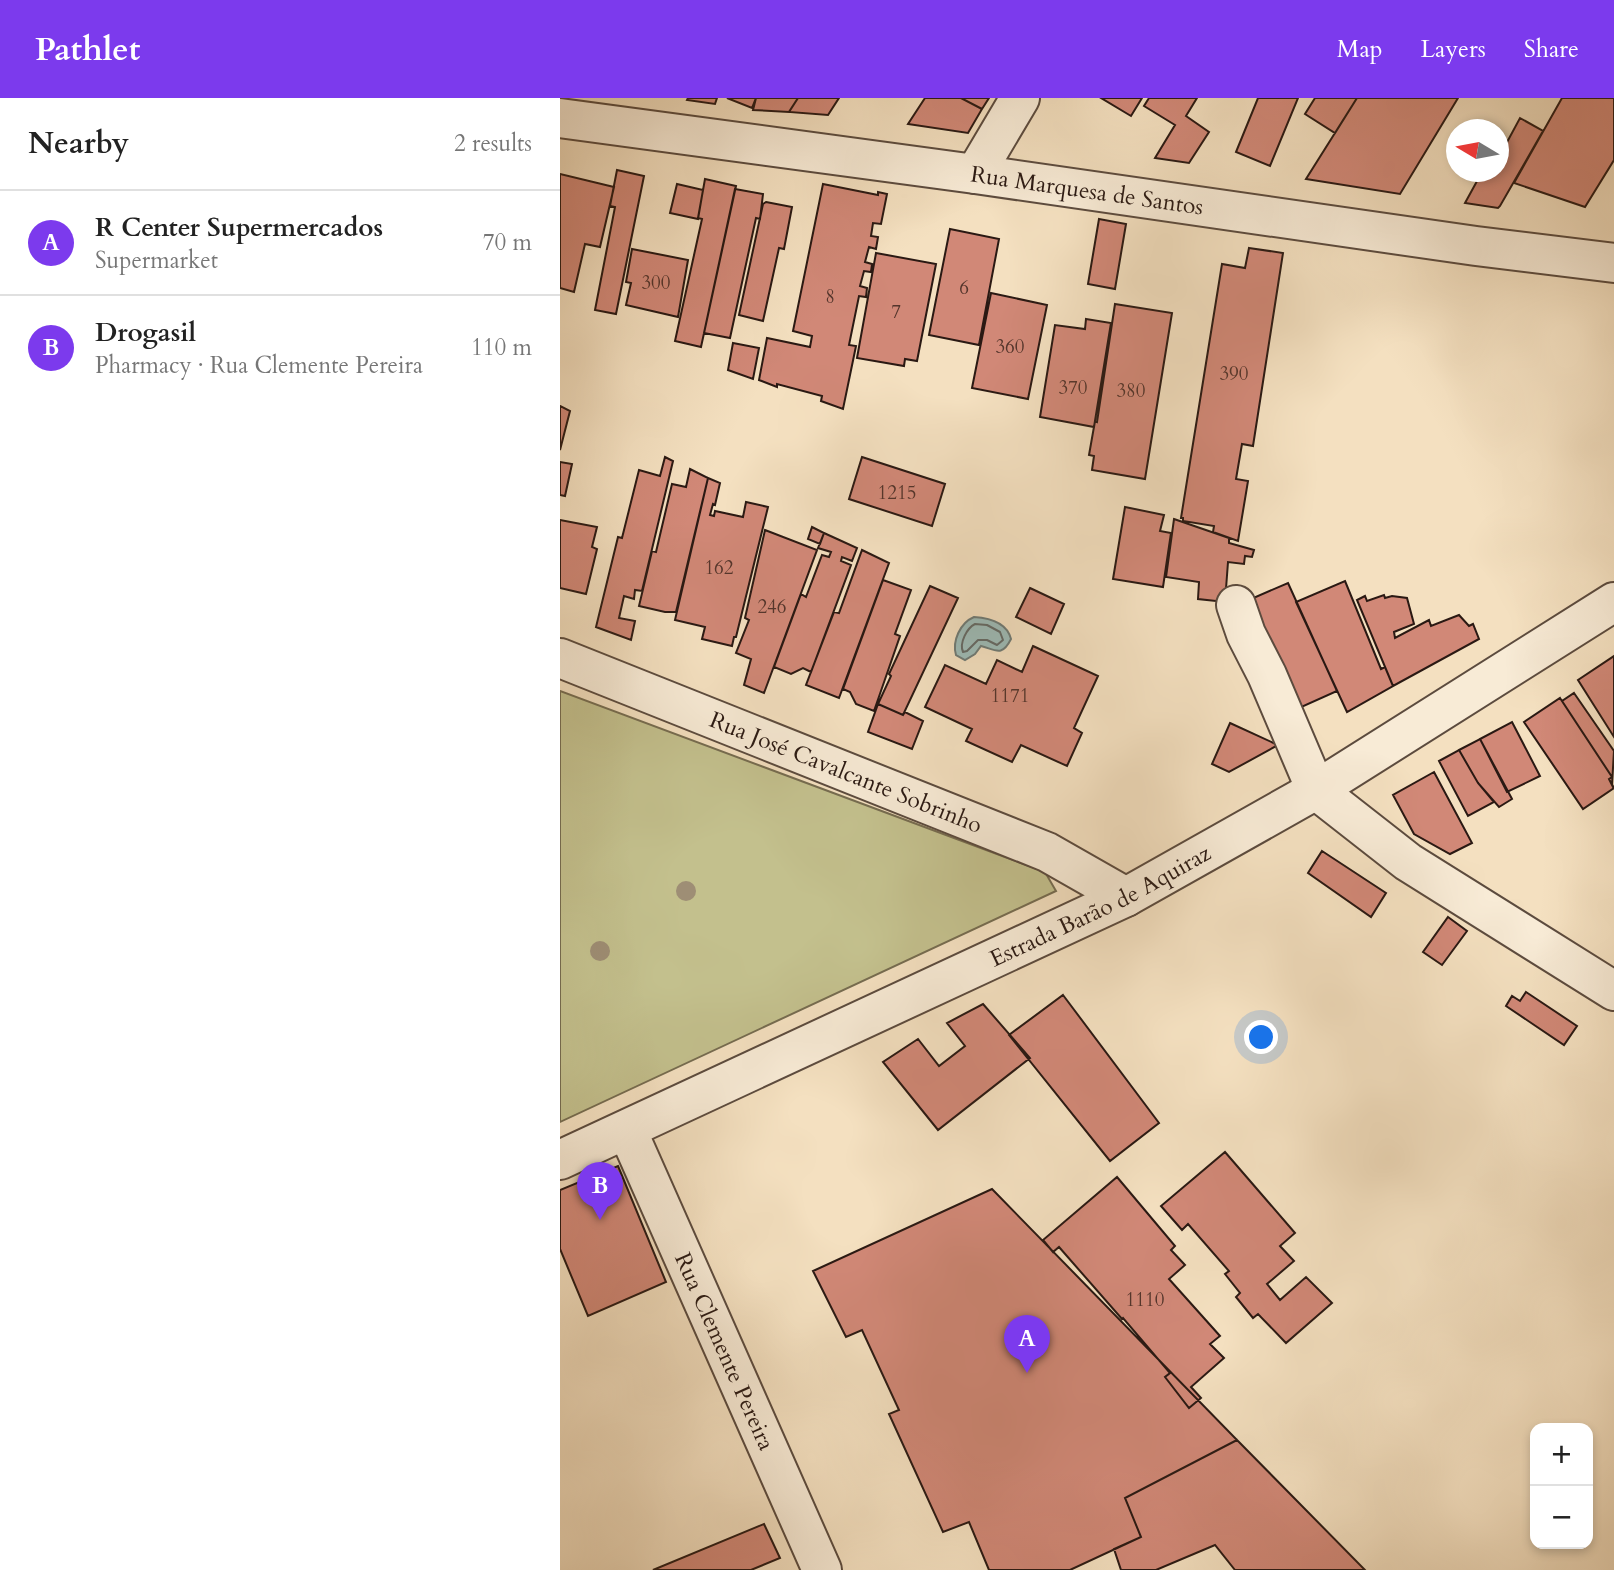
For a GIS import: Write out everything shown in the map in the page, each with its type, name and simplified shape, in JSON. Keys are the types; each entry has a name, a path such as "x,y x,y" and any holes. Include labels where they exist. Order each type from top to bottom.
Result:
{"street":[{"path":"975,174 1020,98"},
{"name":"Rua Marquesa de Santos","path":"582,113 975,174 1476,246 1614,263"},
{"name":"Estrada Barão de Aquiraz","path":"560,1160 1125,897 1316,790 1614,602"},
{"path":"1236,605 1246,634 1267,675 1316,790 1408,862 1614,991"},
{"name":"Rua José Cavalcante Sobrinho","path":"560,658 1047,852 1125,897"},
{"name":"Rua Clemente Pereira","path":"626,1130 822,1570"}],"shaded area":[{"path":"560,691 1045,872 1056,891 560,1122"}],"water":[{"path":"974,617 997,622 1006,629 1011,639 1008,645 1002,650 981,646 965,660 956,655 956,638 961,628"}],"building":[{"path":"717,98 715,104 687,100"},
{"path":"727,98 756,98 752,108"},
{"path":"756,98 798,98 789,112 753,110"},
{"path":"798,98 839,98 828,115 789,112"},
{"path":"925,98 961,98 982,109 968,133 908,124"},
{"path":"961,98 989,98 982,109"},
{"path":"1101,98 1142,98 1131,116"},
{"path":"1149,98 1197,98 1186,116 1209,132 1189,163 1155,158 1175,125 1144,106"},
{"path":"1258,98 1298,98 1270,166 1236,152"},
{"path":"1315,98 1357,98 1335,133 1305,114"},
{"path":"1357,98 1458,98 1400,194 1306,179"},
{"path":"1562,98 1614,98 1614,160 1585,207 1514,183"},
{"path":"1520,118 1543,131 1498,208 1465,203 1477,182 1509,182 1509,138"},
{"path":"617,170 644,176 616,314 595,310 615,207 610,206"},
{"path":"560,174 614,187 600,247 585,244 574,292 560,288"},
{"path":"705,179 736,186 701,347 675,341 702,219 698,218"},
{"path":"677,184 703,190 698,219 670,213"},
{"path":"823,184 878,195 878,192 887,194 881,224 873,223 871,236 878,237 876,249 869,247 865,262 872,264 871,272 864,271 860,286 867,288 866,297 859,296 849,345 856,346 843,409 821,401 822,396 777,384 777,387 759,380 767,338 810,347 812,336 793,331"},
{"path":"735,189 763,194 760,219 756,218 730,338 704,333"},
{"path":"766,202 792,207 784,249 779,248 763,321 739,315 763,204"},
{"path":"1099,219 1126,224 1115,289 1088,284"},
{"path":"950,229 999,239 979,345 929,335"},
{"path":"1249,248 1283,253 1253,446 1242,444 1236,479 1248,481 1238,541 1213,532 1214,526 1183,521 1181,518 1222,264 1245,268"},
{"path":"632,249 688,260 678,317 626,305 631,283 626,282"},
{"path":"876,253 936,264 917,361 905,359 904,366 857,358"},
{"path":"991,293 1047,305 1028,399 972,388"},
{"path":"1115,304 1172,313 1145,479 1092,470 1094,456 1089,455 1095,421 1097,422"},
{"path":"1086,319 1111,323 1094,427 1040,417 1055,325 1085,329"},
{"path":"733,343 759,348 753,379 728,370"},
{"path":"560,406 570,411 560,450"},
{"path":"665,457 673,461 642,591 635,590 634,599 624,596 619,618 635,621 631,640 596,627 618,537 622,538 639,470 660,476"},
{"path":"862,457 945,484 932,526 849,499"},
{"path":"560,462 572,464 565,496 560,495"},
{"path":"690,469 708,478 676,612 639,606 652,551 656,552 672,484 686,487"},
{"path":"708,478 720,483 710,515 714,516 715,511 743,517 746,502 768,507 732,646 702,639 705,627 675,620"},
{"path":"1125,507 1164,515 1160,531 1171,533 1163,587 1113,579"},
{"path":"1174,519 1229,538 1229,543 1254,550 1252,557 1245,556 1244,564 1228,562 1225,602 1198,599 1199,582 1166,577"},
{"path":"560,520 597,527 592,547 597,549 586,594 560,588"},
{"path":"812,527 824,533 820,544 808,539"},
{"path":"765,530 817,550 764,693 744,685 751,659 736,653 749,620 745,618"},
{"path":"824,533 857,548 852,561 842,557 841,561 851,565 811,672 803,668 791,674 774,667 801,594 806,597 822,555 829,557 831,552 818,548"},
{"path":"862,550 889,563 839,698 806,685 834,612 839,613"},
{"path":"883,580 911,590 895,634 900,636 874,711 856,704 850,692 843,689"},
{"path":"1345,581 1381,669 1385,667 1393,686 1347,712 1296,602"},
{"path":"1288,583 1337,691 1297,709 1251,599"},
{"path":"930,586 958,598 903,715 878,704"},
{"path":"1030,588 1064,604 1051,634 1016,617"},
{"path":"1384,595 1385,598 1407,598 1414,624 1394,632 1395,638 1429,620 1431,626 1459,615 1469,626 1473,624 1479,639 1393,686 1357,600 1365,596 1367,601"},
{"path":"1033,646 1098,676 1074,728 1082,733 1067,766 1021,745 1012,762 966,741 972,729 925,707 945,665 986,684 997,660 1022,672"},
{"path":"1614,656 1614,737 1578,680"},
{"path":"1574,693 1614,751 1612,785 1609,779 1612,777 1562,701"},
{"path":"1560,698 1612,777 1609,779 1614,788 1583,809 1524,722"},
{"path":"878,704 923,721 912,749 868,732"},
{"path":"1512,722 1540,776 1507,792 1480,739"},
{"path":"1230,723 1278,745 1229,772 1212,764"},
{"path":"1480,739 1512,799 1499,807 1478,783 1459,750"},
{"path":"1459,750 1478,783 1494,802 1468,816 1439,761"},
{"path":"1434,772 1472,843 1450,854 1414,834 1393,795"},
{"path":"1322,851 1386,893 1371,917 1308,873"},
{"path":"1448,917 1467,931 1442,965 1423,952"},
{"path":"1526,992 1577,1026 1564,1045 1506,1006 1512,996 1520,1001"},
{"path":"1063,995 1159,1123 1110,1161 1009,1035"},
{"path":"983,1004 1030,1058 938,1130 883,1062 918,1039 939,1066 965,1046 947,1023"},
{"path":"1225,1152 1295,1233 1280,1246 1294,1261 1267,1284 1280,1300 1306,1277 1332,1303 1286,1343 1258,1314 1253,1318 1236,1297 1240,1293 1225,1274 1229,1271 1188,1224 1182,1230 1161,1206"},
{"path":"618,1166 666,1282 588,1316 560,1249 560,1190"},
{"path":"1117,1177 1175,1246 1171,1250 1185,1265 1169,1279 1220,1336 1210,1344 1224,1358 1191,1387 1201,1398 1189,1408 1165,1377 1170,1373 1123,1318 1059,1247 1053,1252 1043,1240"},
{"path":"992,1189 1237,1440 1125,1498 1141,1537 1070,1570 989,1570 969,1522 943,1532 889,1414 899,1410 862,1330 846,1337 813,1271"},
{"path":"1237,1440 1365,1570 1235,1570 1215,1545 1156,1570 1121,1570 1114,1549 1141,1537 1125,1498"},
{"path":"764,1524 780,1558 751,1570 653,1570"}],"place":[{"name":"Drogasil","path":"600,1220"},
{"name":"R Center Supermercados","path":"1027,1373"}]}
